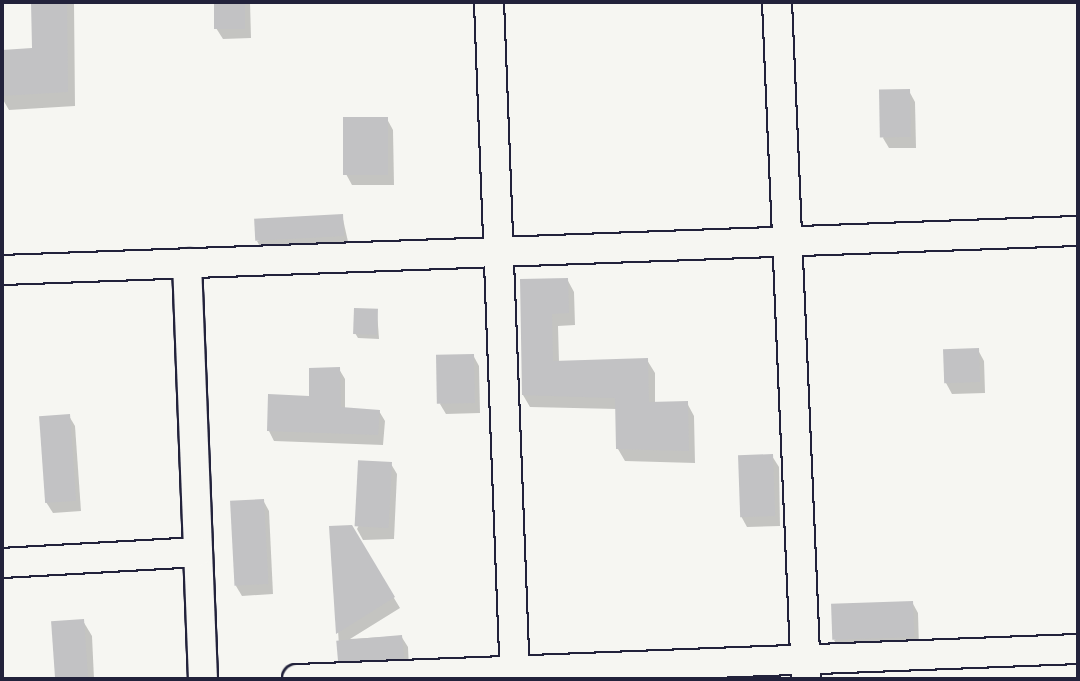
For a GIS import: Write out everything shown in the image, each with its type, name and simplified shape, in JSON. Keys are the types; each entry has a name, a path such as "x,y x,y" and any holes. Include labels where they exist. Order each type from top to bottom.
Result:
{"street":[{"path":"489,2 514,675"},
{"path":"777,2 806,670"},
{"path":"2,270 1078,231"},
{"path":"187,263 203,679"},
{"path":"2,563 198,552"},
{"path":"297,679 806,670 1078,649"}],"building":[{"path":"31,2 67,2 68,92 2,96 2,50 32,48"},
{"path":"214,2 245,2 245,29 214,29"},
{"path":"910,89 911,137 880,138 879,90"},
{"path":"343,117 388,117 388,175 343,175"},
{"path":"343,214 344,236 255,241 254,219"},
{"path":"568,278 569,313 552,314 553,361 648,358 649,402 688,401 689,451 616,449 615,398 522,395 520,279"},
{"path":"354,308 378,309 377,335 353,334"},
{"path":"979,348 980,382 944,383 943,349"},
{"path":"474,354 475,403 437,404 436,355"},
{"path":"340,367 341,407 380,410 378,435 267,431 268,394 309,396 309,368"},
{"path":"70,414 76,501 45,503 39,416"},
{"path":"773,454 775,516 740,517 738,455"},
{"path":"358,460 392,462 389,528 355,526"},
{"path":"264,499 268,584 234,586 230,501"},
{"path":"352,525 395,597 336,634 329,526"},
{"path":"913,601 914,637 832,640 831,604"},
{"path":"84,619 88,679 55,679 51,621"},
{"path":"402,635 404,658 338,664 336,641"}]}
